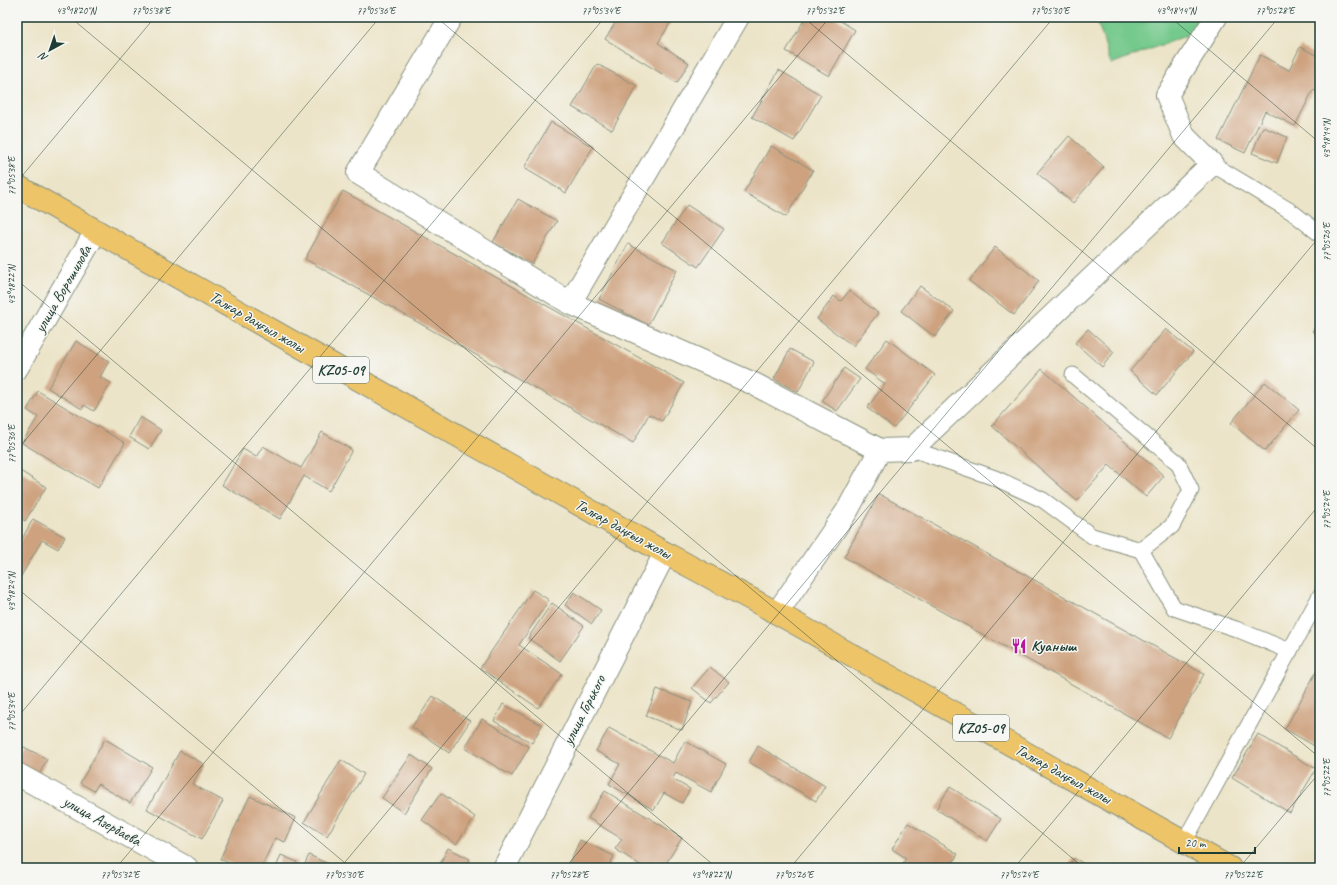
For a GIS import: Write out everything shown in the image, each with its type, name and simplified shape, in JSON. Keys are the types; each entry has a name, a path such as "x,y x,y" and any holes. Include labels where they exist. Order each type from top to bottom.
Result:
{"main road":[{"name":"Талғар даңғыл жолы","path":"17,186 665,553 777,613 1230,868"}],"street":[{"path":"451,17 358,173 570,303 754,384 880,450 912,449 1212,164 1184,136 1167,94 1216,17"},
{"path":"570,303 738,17"},
{"name":"улица Ворошилова","path":"17,368 96,231"},
{"path":"777,613 847,511 880,450"},
{"name":"улица Горького","path":"504,868 665,553"},
{"name":"улица Азербаева","path":"17,774 187,868"}],"lane":[{"path":"1212,164 1292,212 1320,234"},
{"path":"1073,375 1178,463 1191,490 1172,526 1141,550"},
{"path":"912,449 994,478 1043,500 1092,536 1141,550 1174,608 1236,629 1290,651"},
{"path":"1184,842 1320,596"}],"green space":[{"path":"1096,17 1235,17 1111,64"}],"building":[{"path":"619,17 674,17 658,43 689,63 677,83 605,39"},
{"path":"806,17 834,17 855,30 829,76 786,51"},
{"path":"1300,47 1320,57 1320,93 1313,90 1295,126 1265,111 1245,153 1218,140 1260,55 1289,70"},
{"path":"597,64 637,86 612,130 572,107"},
{"path":"779,70 821,95 794,141 752,117"},
{"path":"551,122 593,147 566,193 524,168"},
{"path":"1263,127 1287,137 1277,163 1252,153"},
{"path":"1069,136 1104,167 1073,203 1037,173"},
{"path":"771,146 813,170 786,217 744,192"},
{"path":"343,191 684,383 662,421 649,414 633,443 305,259"},
{"path":"518,199 557,221 532,264 493,242"},
{"path":"687,205 724,229 698,267 662,243"},
{"path":"628,244 677,270 648,325 599,299"},
{"path":"995,247 1039,281 1014,315 969,281"},
{"path":"920,286 954,311 935,337 901,311"},
{"path":"849,291 878,313 853,346 817,319 834,296 841,301"},
{"path":"1320,322 1320,338 1312,331"},
{"path":"1088,329 1114,352 1102,367 1075,343"},
{"path":"1166,329 1193,352 1157,395 1130,371"},
{"path":"887,339 935,375 894,428 867,408 885,384 865,369"},
{"path":"76,341 109,361 100,377 111,383 94,411 84,405 82,409 48,388"},
{"path":"790,349 814,362 798,392 774,379"},
{"path":"844,368 860,379 837,411 822,401"},
{"path":"1042,369 1164,476 1146,497 1109,465 1077,501 992,426"},
{"path":"1265,382 1299,410 1265,451 1231,423"},
{"path":"38,391 125,443 98,488 22,443 38,417 27,410"},
{"path":"140,417 161,430 149,449 129,437"},
{"path":"322,432 352,450 329,491 304,476 280,519 222,485 243,449 256,457 263,446 301,468"},
{"path":"17,469 46,487 25,521 17,516"},
{"path":"879,494 1204,674 1168,738 844,557"},
{"path":"33,519 65,537 58,549 42,540 17,583 17,548"},
{"path":"533,590 549,600 519,645 562,674 538,708 480,668"},
{"path":"574,592 601,610 592,624 565,605"},
{"path":"552,603 584,626 560,661 528,638"},
{"path":"1320,665 1320,749 1285,729"},
{"path":"710,667 729,682 711,703 692,688"},
{"path":"657,689 692,702 682,730 646,716"},
{"path":"433,696 470,721 449,753 412,727"},
{"path":"503,704 542,725 532,743 494,721"},
{"path":"482,719 529,747 512,776 465,748"},
{"path":"609,728 673,763 685,741 726,764 711,792 676,773 672,779 690,789 682,803 664,793 654,810 609,784 620,764 596,751"},
{"path":"1258,734 1316,769 1290,813 1232,778"},
{"path":"105,739 152,767 130,803 98,784 94,791 80,783"},
{"path":"22,746 47,759 36,781 17,771 17,755"},
{"path":"758,746 825,786 816,801 749,762"},
{"path":"180,751 204,764 192,784 223,801 202,839 147,809"},
{"path":"411,755 432,769 404,813 382,798"},
{"path":"341,760 364,774 327,836 304,822"},
{"path":"950,787 1001,819 987,841 936,809"},
{"path":"605,791 682,838 663,868 645,868 615,849 622,839 588,818"},
{"path":"441,793 475,817 456,844 422,820"},
{"path":"250,796 296,818 285,842 275,838 261,868 240,868 220,859"},
{"path":"908,823 958,854 949,868 901,867 906,858 892,849"},
{"path":"580,840 614,856 608,868 567,868"},
{"path":"448,848 470,859 466,868 438,868"},
{"path":"281,855 297,862 295,868 276,868"},
{"path":"309,855 337,868 303,868"},
{"path":"1074,858 1091,868 1067,868"}],"place":[{"name":"Куаныш","path":"1019,646"}]}
